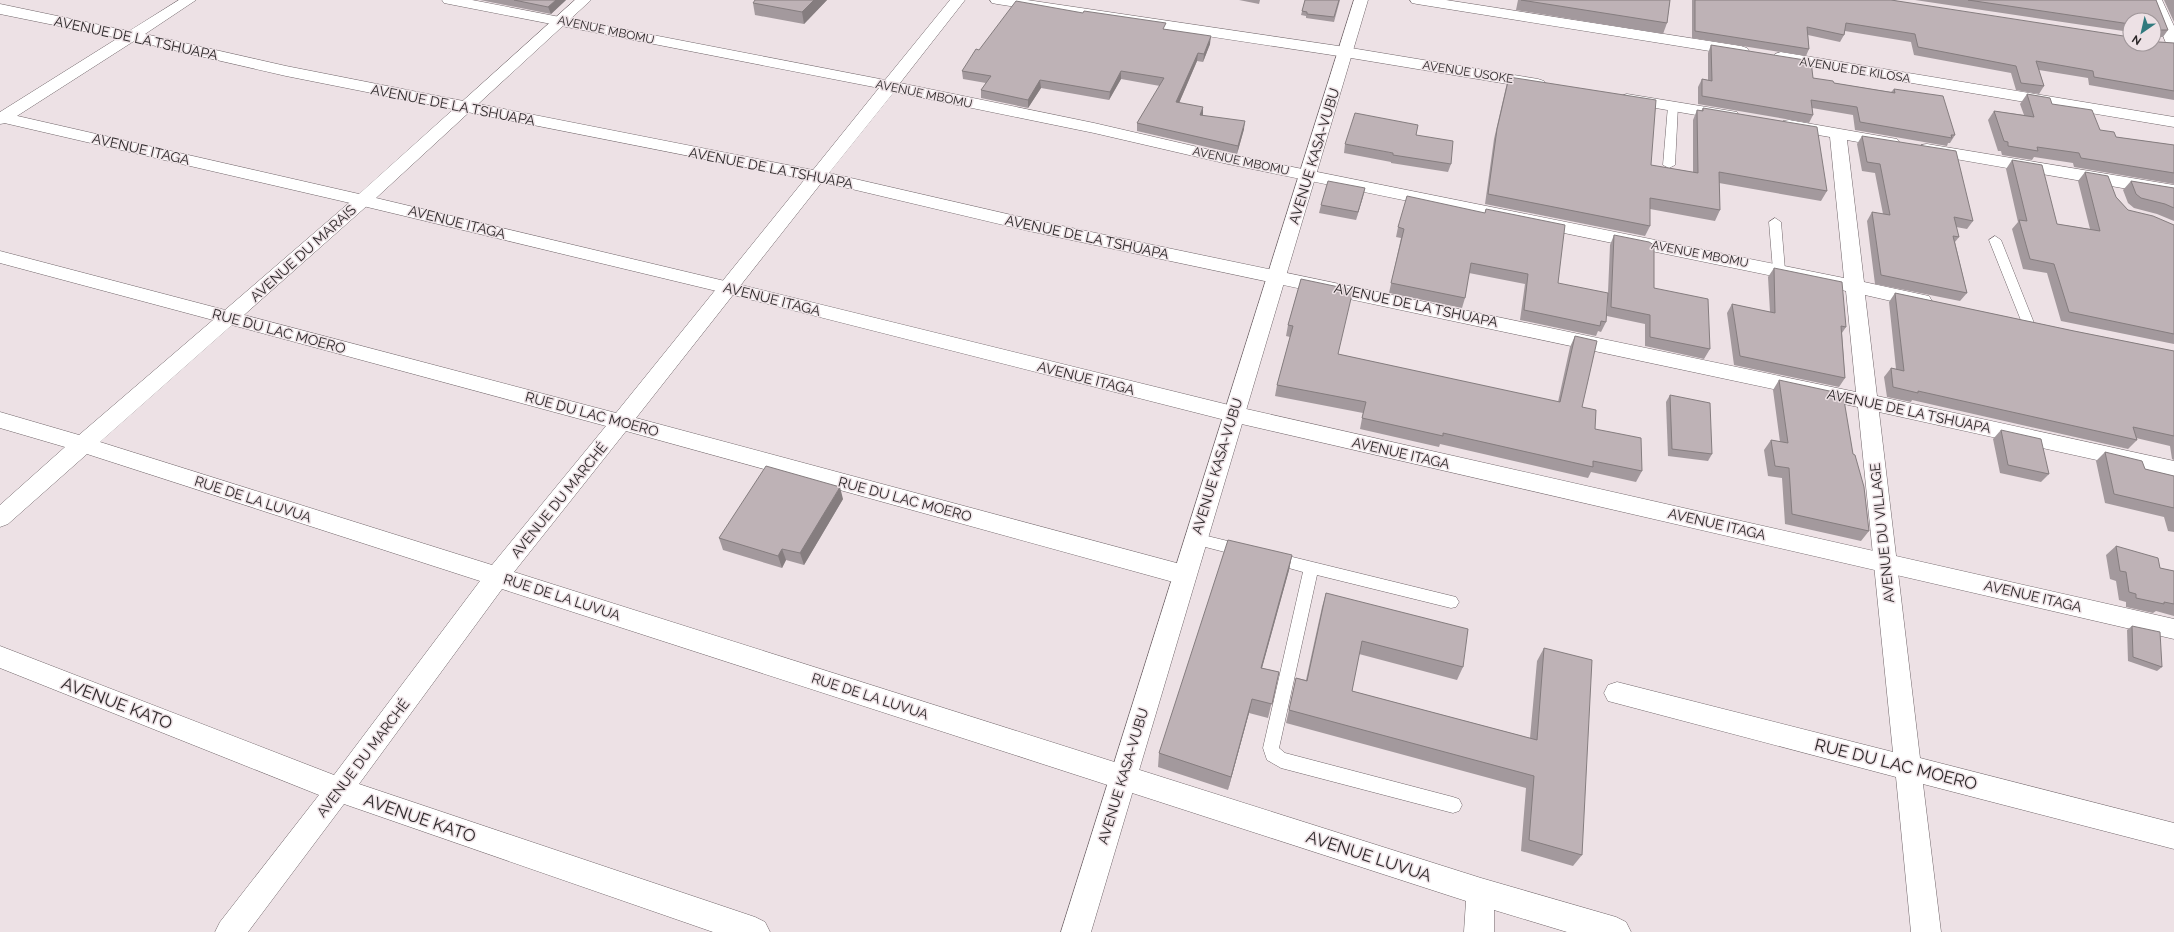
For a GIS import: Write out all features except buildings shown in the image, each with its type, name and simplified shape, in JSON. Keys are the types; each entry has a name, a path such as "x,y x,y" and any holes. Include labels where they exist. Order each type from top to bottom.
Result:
{"street":[{"path":"1,118 189,0"},
{"name":"AVENUE MBOMU","path":"449,0 561,20 890,86 918,94 1094,128 1228,159 1780,270 1937,304"},
{"name":"AVENUE DU MARAIS","path":"0,518 82,444 230,318 466,108 584,0"},
{"name":"AVENUE DU MARCHÉ","path":"230,932 340,790 497,577 958,0"},
{"name":"AVENUE USOKE","path":"997,0 1345,52 1556,87"},
{"name":"AVENUE KASA-VUBU","path":"1076,932 1233,414 1309,175 1361,0"},
{"name":"AVENUE DE KILOSA","path":"1417,0 1760,54 2174,122"},
{"path":"2155,0 2170,44"},
{"name":"AVENUE DE LA TSHUAPA","path":"0,9 132,36 286,71 466,108 818,176 1029,225 1277,276 2174,469"},
{"path":"1610,96 1744,118"},
{"name":"AVENUE ITAGA","path":"1,118 363,200 729,288 1233,414 2174,629"},
{"path":"1775,123 2174,191"},
{"name":"AVENUE DU VILLAGE","path":"1838,134 1926,932"},
{"path":"2109,180 2116,200"},
{"name":"RUE DU LAC MOERO","path":"0,257 622,422 1184,575"},
{"path":"2006,318 2036,324"},
{"name":"RUE DE LA LUVUA","path":"0,420 82,444 1123,777"},
{"name":"AVENUE KATO","path":"0,657 340,790 755,932"},
{"name":"RUE DU LAC MOERO","path":"1617,693 1907,766 2174,836"},
{"name":"AVENUE LUVUA","path":"1123,777 1481,892 1616,932"},
{"path":"1478,932 1481,892"}],"lane":[{"path":"1669,165 1673,106"},
{"path":"1775,222 1780,270"},
{"path":"1995,240 2036,324"},
{"path":"1195,539 1451,602"},
{"path":"1311,568 1271,748 1273,755 1281,760 1453,805"}]}
